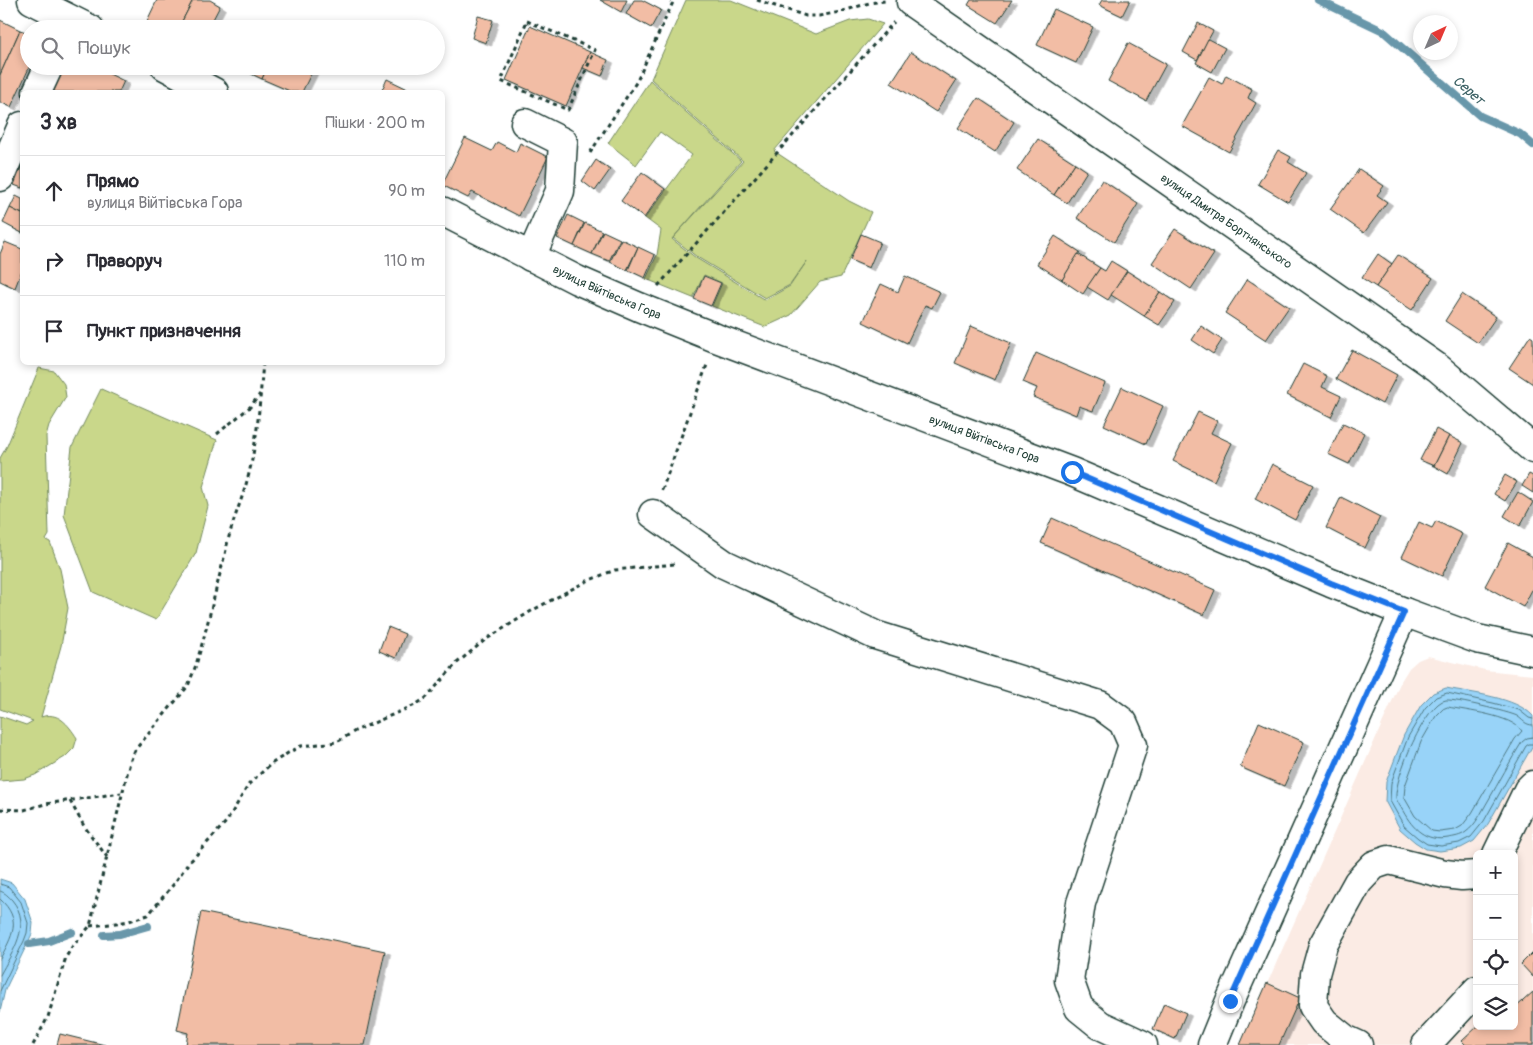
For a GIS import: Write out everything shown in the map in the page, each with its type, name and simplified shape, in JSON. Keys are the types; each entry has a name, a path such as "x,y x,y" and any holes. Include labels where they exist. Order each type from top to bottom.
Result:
{"street":[{"path":"32,0 66,20"},
{"name":"вулиця Дмитра Бортнянського","path":"911,2 1438,368 1533,449"},
{"path":"38,90 45,75"},
{"path":"182,75 210,90"},
{"path":"525,123 563,142 560,191 531,257"},
{"path":"0,177 20,131"},
{"name":"вулиця Війтівська Гора","path":"445,213 577,280 639,307 716,338 1072,472 1331,583 1404,612 1477,639 1533,651"},
{"path":"653,514 724,564 875,635 1100,705 1123,722 1133,745 1081,903 1069,980 1079,1008 1100,1025 1143,1045"},
{"path":"1212,1045 1404,612"},
{"path":"1499,850 1528,790 1533,785"},
{"path":"1358,1045 1324,1022 1313,1006 1315,974 1323,945 1358,882 1374,865 1389,860 1445,874 1473,875"},
{"path":"1426,1045 1473,994"}],"path":[{"path":"588,156 637,81 674,0"},
{"path":"757,0 806,16 826,15 869,3 884,1 911,2"},
{"path":"532,95 501,81 528,20 595,50 568,110 542,99"},
{"path":"639,307 878,39"},
{"path":"653,514 716,338"},
{"path":"33,1045 48,1017 66,956 90,926 121,793 135,750 188,686 196,665 229,533 250,471 258,426 263,365"},
{"path":"217,434 250,407 260,393"},
{"path":"90,926 148,915 174,885 187,865 227,821 249,784 271,764 301,746 337,742 355,731 415,705 426,698 457,663 470,652 501,629 533,610 593,579 615,570 664,564 724,564"},
{"path":"0,809 24,810 45,804 121,793"},
{"path":"70,801 84,826 107,858"}],"shaded area":[{"path":"1428,656 1485,670 1533,675 1533,1045 1240,1045 1401,681 1409,668 1418,660"}],"green space":[{"path":"686,0 731,0 816,34 850,21 868,19 883,24 774,151 849,201 871,212 841,277 820,282 791,315 765,327 712,306 722,283 704,275 693,298 646,279 657,255 661,230 645,218 692,155 660,132 636,165 608,143 650,80 741,161 672,239 696,258 765,300 790,286 807,261 790,285 765,298 697,257 673,238 743,161 651,79"},
{"path":"39,368 54,371 64,384 66,397 49,425 46,436 49,535 46,540 50,542 60,569 68,608 61,646 41,717 57,717 70,728 77,738 74,748 65,757 35,775 24,779 0,781 0,716 26,725 33,721 0,709 0,458 7,446"},
{"path":"101,389 217,440 203,487 208,506 196,553 156,620 93,592 64,515 72,447"}],"water":[{"path":"1446,688 1516,704 1533,716 1533,745 1488,824 1474,841 1461,848 1440,851 1426,849 1400,829 1385,801 1386,782 1404,735 1421,705 1433,693"},
{"path":"0,879 12,883 25,899 33,923 32,934 5,990 0,1012"}],"building":[{"path":"157,0 193,0 183,20 147,20"},
{"path":"193,0 210,0 220,6 213,20 183,20"},
{"path":"600,0 627,0 621,12"},
{"path":"634,0 642,0 661,10 651,28 626,14"},
{"path":"971,0 1012,0 997,23 968,5"},
{"path":"1102,0 1130,0 1122,16 1099,5"},
{"path":"1054,9 1093,27 1076,63 1037,45"},
{"path":"478,16 493,20 486,43 472,38"},
{"path":"0,20 20,30 0,75"},
{"path":"1198,23 1213,31 1197,60 1183,52"},
{"path":"530,26 590,52 566,106 506,80"},
{"path":"20,30 20,75 26,75 11,107 0,102 0,75"},
{"path":"1208,39 1225,48 1212,72 1196,63"},
{"path":"1128,43 1166,64 1146,101 1108,81"},
{"path":"590,52 608,60 602,76 583,68"},
{"path":"911,52 956,81 936,112 891,83"},
{"path":"54,75 112,75 124,81 120,90 47,89"},
{"path":"254,75 264,75 262,79"},
{"path":"264,75 310,75 303,90 287,90 262,79"},
{"path":"1226,75 1252,89 1248,98 1256,103 1229,152 1182,126 1209,77 1222,84"},
{"path":"387,79 410,90 382,90"},
{"path":"978,98 1014,122 995,152 958,128"},
{"path":"465,138 492,151 497,142 516,152 520,143 548,157 519,216 472,192 468,198 445,186 445,179"},
{"path":"1038,139 1075,163 1054,195 1017,170"},
{"path":"1278,150 1291,157 1288,162 1306,173 1288,202 1258,184"},
{"path":"596,160 610,170 595,191 582,181"},
{"path":"1075,163 1087,171 1067,203 1054,195"},
{"path":"1359,169 1384,186 1377,195 1387,202 1364,233 1330,209"},
{"path":"20,170 20,187 14,185"},
{"path":"642,172 665,189 644,218 621,201"},
{"path":"1102,180 1138,204 1114,242 1077,218"},
{"path":"16,196 20,198 20,213 10,208"},
{"path":"10,208 20,213 20,232 3,223"},
{"path":"568,215 584,223 574,246 557,238"},
{"path":"585,223 602,231 592,254 574,246"},
{"path":"1175,229 1214,254 1191,289 1152,263"},
{"path":"603,231 620,239 609,261 592,254"},
{"path":"861,234 880,242 869,268 850,260"},
{"path":"1055,236 1080,252 1062,280 1037,264"},
{"path":"621,239 638,247 627,270 610,262"},
{"path":"5,242 20,248 20,275 15,288 0,281 0,254"},
{"path":"638,247 655,255 645,278 628,270"},
{"path":"1078,254 1100,268 1083,294 1062,280"},
{"path":"1378,254 1392,264 1376,287 1362,278"},
{"path":"1398,255 1433,278 1412,310 1376,287"},
{"path":"1111,261 1127,271 1108,300 1087,287 1100,268 1105,271"},
{"path":"1127,271 1160,292 1144,316 1111,295"},
{"path":"704,276 721,283 711,306 694,299"},
{"path":"905,276 940,292 932,308 925,305 907,343 863,322 881,284 898,292"},
{"path":"1247,279 1289,307 1266,340 1225,313"},
{"path":"1160,292 1175,302 1159,325 1144,316"},
{"path":"1462,294 1496,317 1478,343 1445,321"},
{"path":"971,326 1011,343 995,380 955,363"},
{"path":"1201,326 1222,340 1213,354 1192,340"},
{"path":"1530,336 1533,338 1533,384 1509,368"},
{"path":"1352,350 1397,375 1382,404 1336,379"},
{"path":"1036,353 1105,383 1093,411 1079,406 1076,415 1033,397 1037,388 1023,382"},
{"path":"1303,364 1327,376 1322,387 1341,396 1331,417 1287,395"},
{"path":"1122,387 1163,406 1146,444 1104,425"},
{"path":"1198,412 1217,421 1211,433 1232,443 1214,481 1173,461"},
{"path":"1343,423 1364,433 1349,464 1328,454"},
{"path":"1436,429 1449,436 1434,466 1420,460"},
{"path":"1449,436 1463,443 1448,474 1434,466"},
{"path":"1272,464 1313,485 1295,520 1255,499"},
{"path":"1529,474 1533,476 1533,493 1522,486"},
{"path":"1505,475 1517,482 1505,501 1494,494"},
{"path":"1518,492 1533,502 1520,526 1504,516"},
{"path":"1341,497 1380,517 1365,548 1326,528"},
{"path":"1052,518 1215,590 1204,615 1041,543"},
{"path":"1436,521 1462,534 1442,576 1402,557 1419,522 1432,528"},
{"path":"1508,543 1533,557 1533,588 1523,607 1485,586"},
{"path":"388,627 405,634 396,658 379,651"},
{"path":"1259,722 1304,742 1284,786 1240,767"},
{"path":"201,912 385,951 365,1045 186,1045 188,1033 177,1030"},
{"path":"1533,952 1533,977 1521,964"},
{"path":"1267,983 1300,998 1279,1045 1240,1045"},
{"path":"1533,992 1533,1045 1466,1045 1462,1041 1474,1030 1518,1030 1518,1005"},
{"path":"1164,1003 1186,1013 1175,1039 1153,1029"},
{"path":"60,1034 105,1045 57,1045"}],"waterway":[{"name":"Серет","path":"1318,0 1383,31 1480,116 1520,134 1533,145"},
{"path":"104,935 120,934 148,926"},
{"path":"29,944 49,941 72,932"}],"route":[{"path":"1072,472 1331,583 1404,612 1230,1001"}]}
